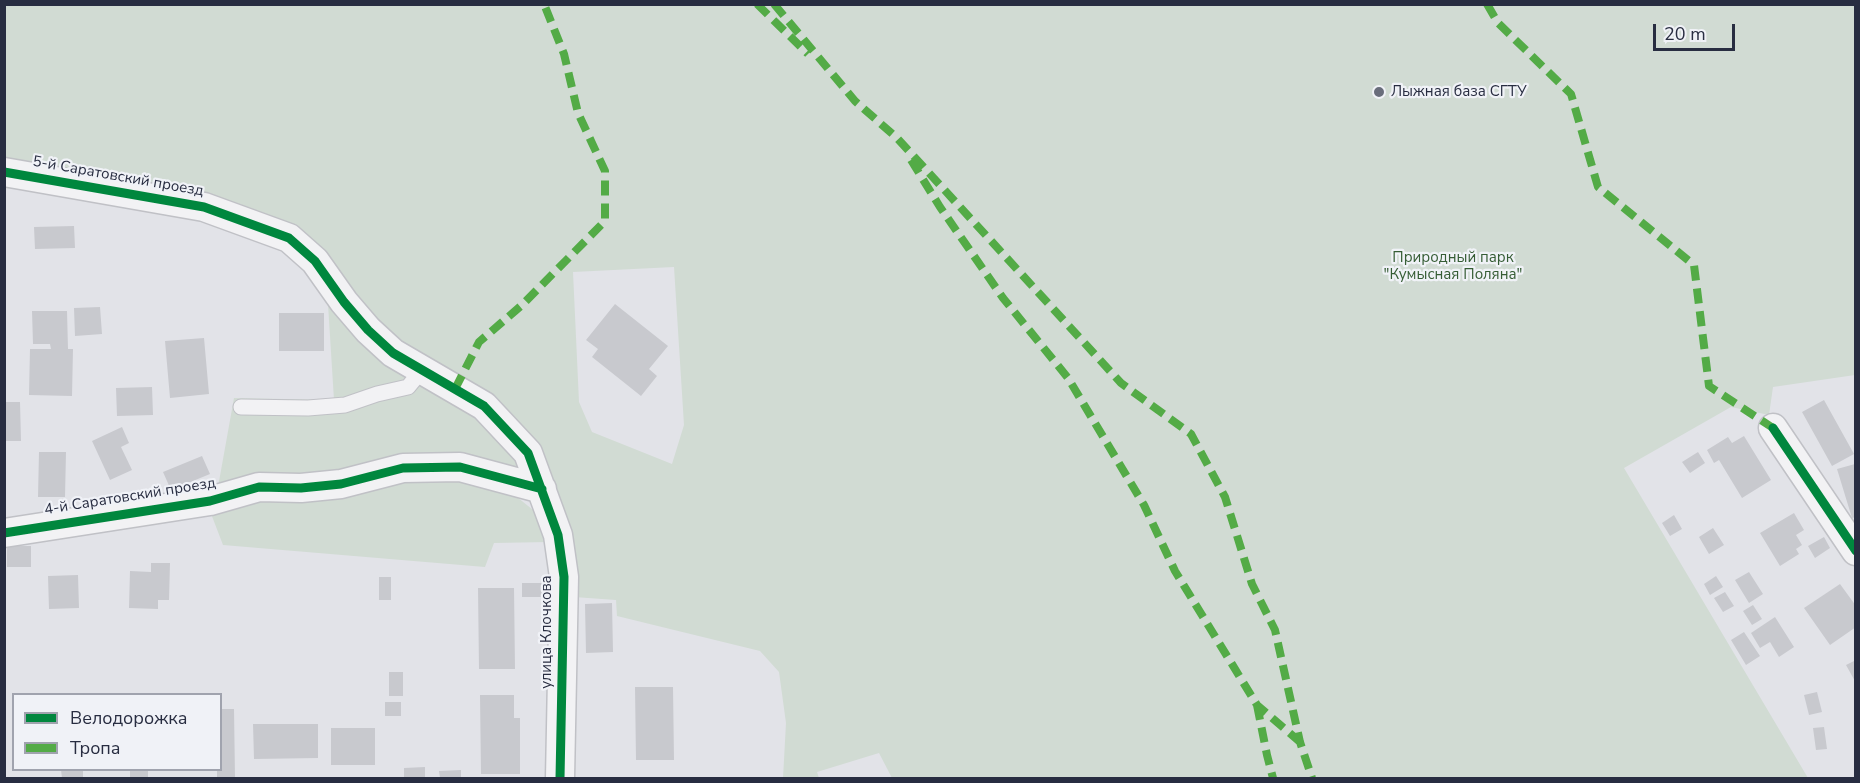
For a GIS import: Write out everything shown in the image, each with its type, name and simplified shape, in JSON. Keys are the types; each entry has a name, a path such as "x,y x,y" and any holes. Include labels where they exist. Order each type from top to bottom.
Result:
{"street":[{"name":"5-й Саратовский проезд","path":"4,172 204,207 290,238 315,261 344,302 368,330 393,353 484,406 528,453 542,489"},
{"path":"1773,428 1856,551"},
{"name":"4-й Саратовский проезд","path":"4,532 210,501 259,487 301,488 341,484 403,468 460,468 542,489"},
{"name":"улица Клочкова","path":"542,489 558,535 564,577 560,778"}],"lane":[{"path":"241,407 309,408 345,405 408,387 422,370"}],"green space":[{"name":"Природный парк \"Кумысная Поляна\"","path":"4,5 1855,5 1855,375 1773,387 1769,415 1731,407 1624,468 1808,778 892,778 879,753 817,772 819,778 783,778 786,723 779,672 760,651 617,616 616,600 574,597 566,537 514,468 218,487 234,398 334,400 325,256 5,160","holes":["674,267 684,425 672,464 592,432 579,402 573,272"]},
{"path":"403,477 459,477 512,493 538,514 549,542 494,543 485,567 223,545 210,511 259,500"}],"building":[{"path":"74,226 75,248 35,249 34,227"},
{"path":"615,304 668,346 649,369 657,376 641,396 592,357 598,349 586,340"},
{"path":"100,307 102,334 75,336 74,308"},
{"path":"32,311 67,311 68,349 73,349 72,396 29,395 30,349 51,349 50,344 33,344"},
{"path":"279,313 324,313 324,351 279,351"},
{"path":"204,338 209,394 170,398 165,341"},
{"path":"152,387 153,415 117,416 116,388"},
{"path":"1824,400 1854,454 1832,466 1802,412"},
{"path":"4,402 20,402 21,441 4,441"},
{"path":"122,427 129,443 121,447 132,470 110,480 92,441"},
{"path":"1744,436 1771,480 1742,498 1719,460 1714,463 1707,450 1728,437 1732,443"},
{"path":"39,452 66,452 65,497 38,497"},
{"path":"1698,452 1705,463 1690,473 1682,462"},
{"path":"202,456 210,474 171,490 163,472"},
{"path":"1855,464 1856,517 1852,518 1837,469"},
{"path":"1794,513 1804,530 1796,535 1802,545 1796,549 1799,554 1780,566 1760,533"},
{"path":"1674,515 1682,529 1670,536 1662,523"},
{"path":"1713,528 1724,545 1709,554 1699,537"},
{"path":"1824,537 1830,548 1815,558 1808,546"},
{"path":"7,546 31,546 31,567 7,567"},
{"path":"151,563 170,563 169,600 158,600 158,609 129,608 130,571 151,572"},
{"path":"1749,572 1763,594 1749,603 1735,580"},
{"path":"78,575 79,608 49,609 48,576"},
{"path":"1716,576 1723,587 1710,595 1704,584"},
{"path":"379,577 391,577 391,600 379,600"},
{"path":"522,583 543,583 543,597 522,597"},
{"path":"1840,584 1856,606 1856,627 1830,645 1804,608"},
{"path":"478,588 514,588 515,669 479,669"},
{"path":"1725,592 1734,606 1723,612 1714,598"},
{"path":"612,603 613,652 586,653 585,604"},
{"path":"1753,605 1762,619 1752,625 1743,611"},
{"path":"1775,617 1794,647 1779,657 1770,642 1760,648 1751,633"},
{"path":"1744,632 1760,656 1746,665 1731,640"},
{"path":"1856,660 1856,683 1846,665"},
{"path":"389,672 403,672 403,696 389,696"},
{"path":"635,687 673,687 674,760 636,760"},
{"path":"1817,692 1822,712 1809,715 1804,695"},
{"path":"480,695 514,695 514,718 520,718 520,774 481,774"},
{"path":"385,702 401,702 401,716 385,716"},
{"path":"222,709 234,709 235,778 217,778 217,771 222,771"},
{"path":"253,724 318,724 318,758 254,759"},
{"path":"1824,727 1827,749 1816,750 1813,728"},
{"path":"331,728 375,728 375,765 331,765"},
{"path":"425,767 425,778 404,778 404,768"},
{"path":"461,770 461,778 440,778 439,771"},
{"path":"61,771 83,771 83,778 62,778"},
{"path":"130,771 148,771 148,778 130,778"}],"marked path":[{"path":"455,389 479,342 522,305 605,221 605,171 578,113 564,54 544,4"},
{"path":"757,4 808,54"},
{"path":"774,4 855,101 897,138 1121,383 1191,434 1225,497 1252,584 1275,630 1300,742 1312,778"},
{"path":"1487,4 1498,23 1571,94 1598,187 1694,265 1709,386 1773,428"},
{"path":"911,160 940,207 1003,298 1068,378 1144,505 1175,571 1257,705 1300,742"},
{"path":"1257,705 1273,778"}],"cycle path":[{"path":"4,172 204,207 289,238 315,261 344,302 368,330 393,353 484,406 528,453 558,535 564,577 560,778"},
{"path":"1773,428 1856,551"},
{"path":"4,533 210,501 259,487 301,488 341,484 403,468 460,467 542,489"}],"place":[{"name":"Лыжная база СГТУ","path":"1379,92"}]}
